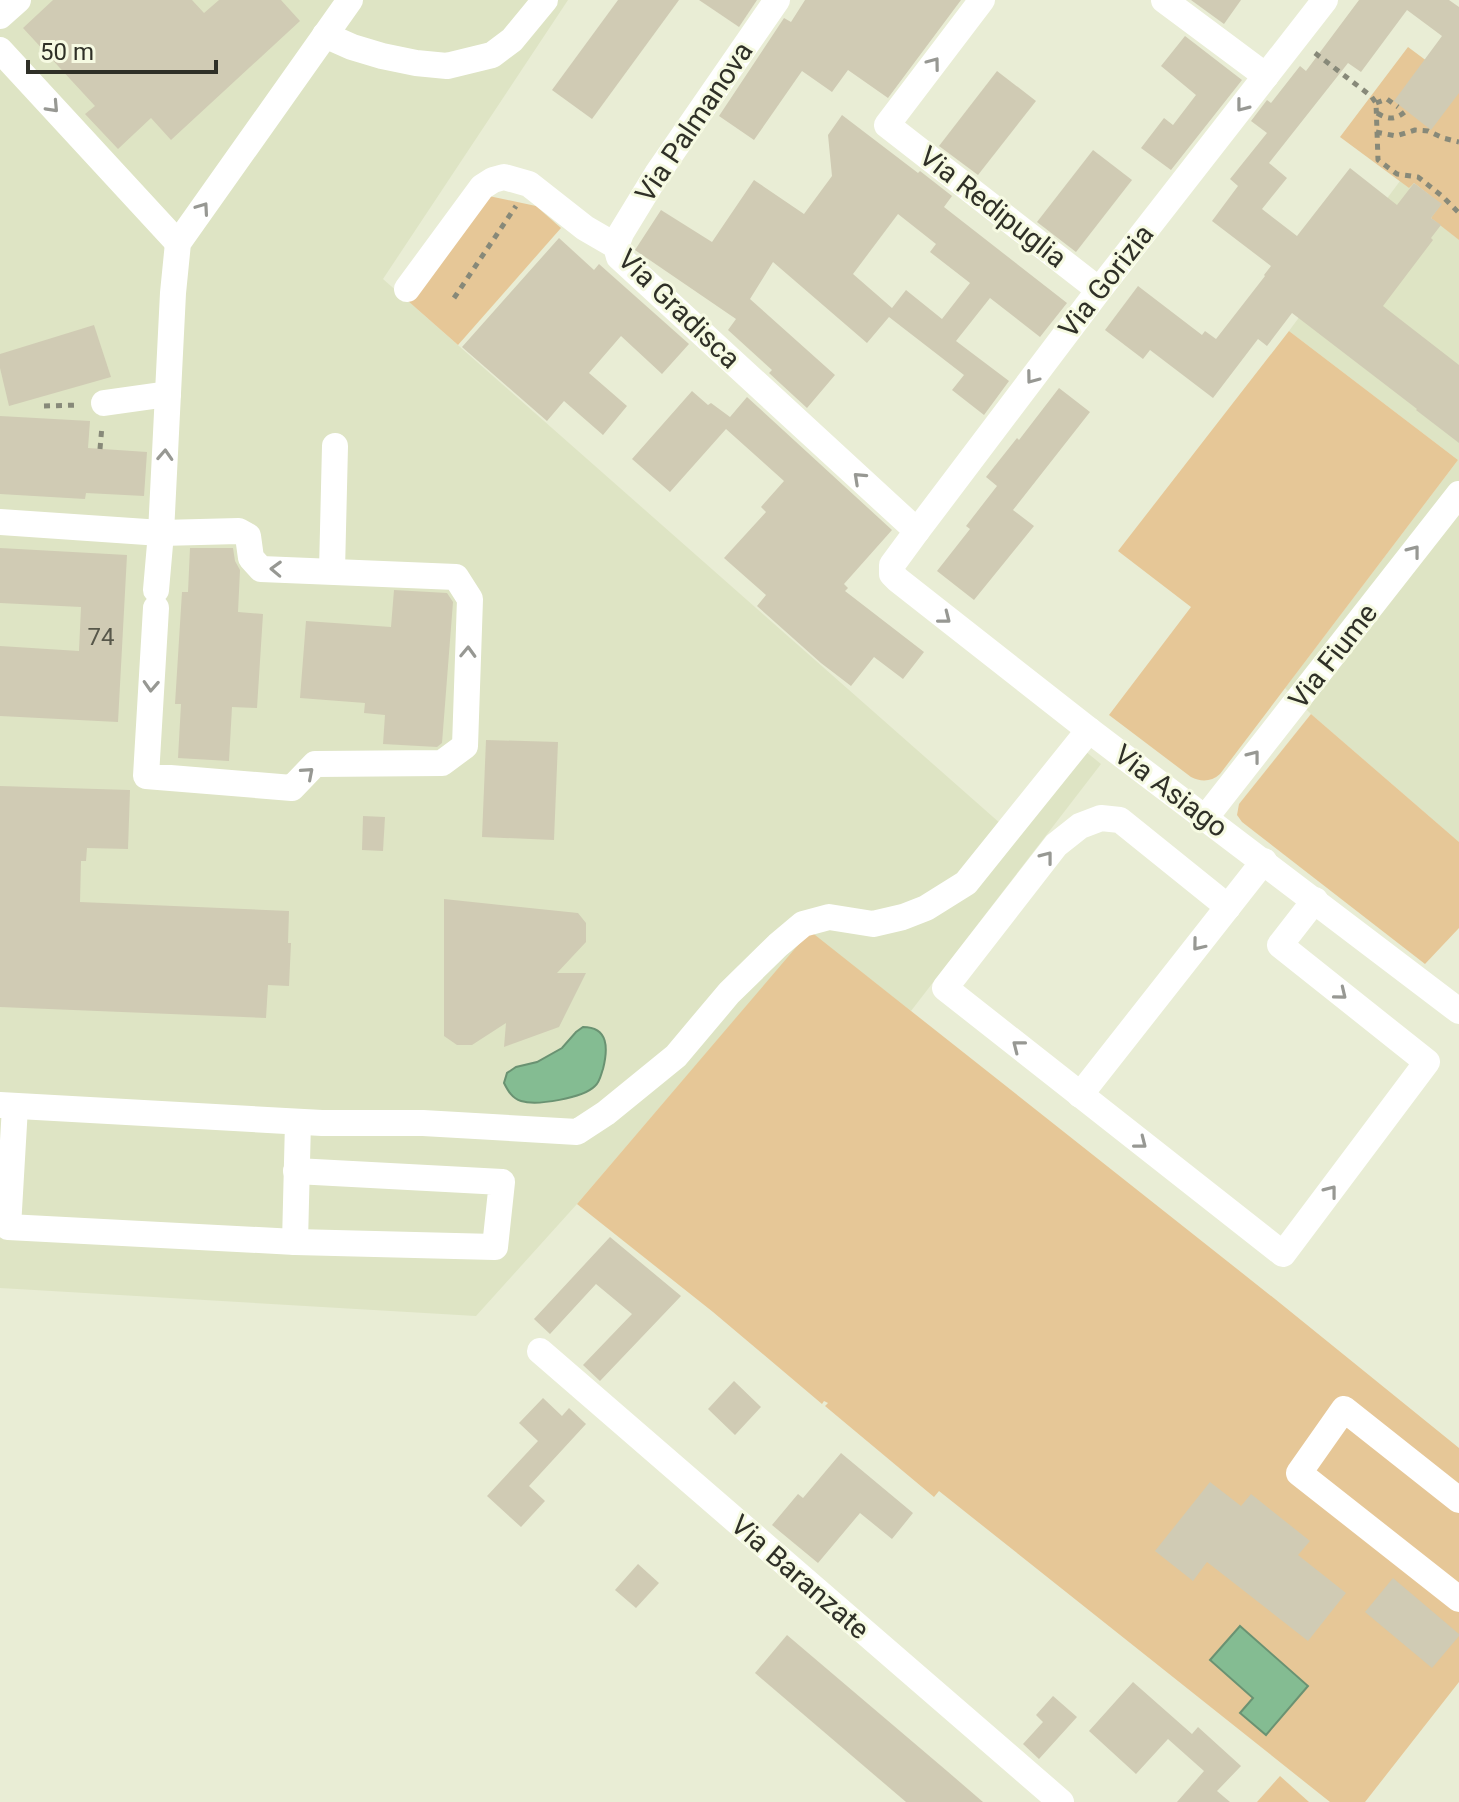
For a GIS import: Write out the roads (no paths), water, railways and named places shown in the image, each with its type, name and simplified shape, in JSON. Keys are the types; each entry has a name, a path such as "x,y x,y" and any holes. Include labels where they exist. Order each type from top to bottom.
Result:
{"street":[{"path":"0,16 18,0"},
{"path":"0,522 161,533 239,531 248,536 251,558 261,569 456,577 470,599 465,746 442,763 315,764 292,788 146,776 161,533 173,293 178,243 350,0"},
{"path":"325,35 382,56 447,66 492,55 512,40 545,0"},
{"name":"Via Palmanova","path":"616,246 657,174 777,0"},
{"name":"Via Redipuglia","path":"982,0 887,125 1099,290"},
{"path":"1164,0 1266,76"},
{"name":"Via Gorizia","path":"892,565 1099,290 1325,0"},
{"path":"0,50 178,243"},
{"name":"Via Gradisca","path":"407,289 482,187 504,177 529,184 585,228 616,246 619,257 917,531"},
{"path":"104,403 168,394"},
{"path":"332,571 335,446"},
{"name":"Via Fiume","path":"1206,817 1459,494"},
{"name":"Via Asiago","path":"892,565 892,574 898,580 1089,730 1459,1011"},
{"path":"296,1171 502,1182 495,1247 295,1242 8,1227 7,1106 298,1122 423,1123 577,1132 606,1113 676,1056 729,993 803,924 829,917 873,924 903,917 926,908 966,883 1089,730"},
{"path":"1228,907 1120,820 1101,818 1080,826 1056,845 945,988 1283,1254 1427,1062 1280,945 1315,900"},
{"path":"1080,1095 1264,861"},
{"path":"295,1242 298,1122"},
{"name":"Via Baranzate","path":"540,1351 1061,1802"},
{"path":"1459,1500 1344,1409 1299,1473 1459,1599"}]}
